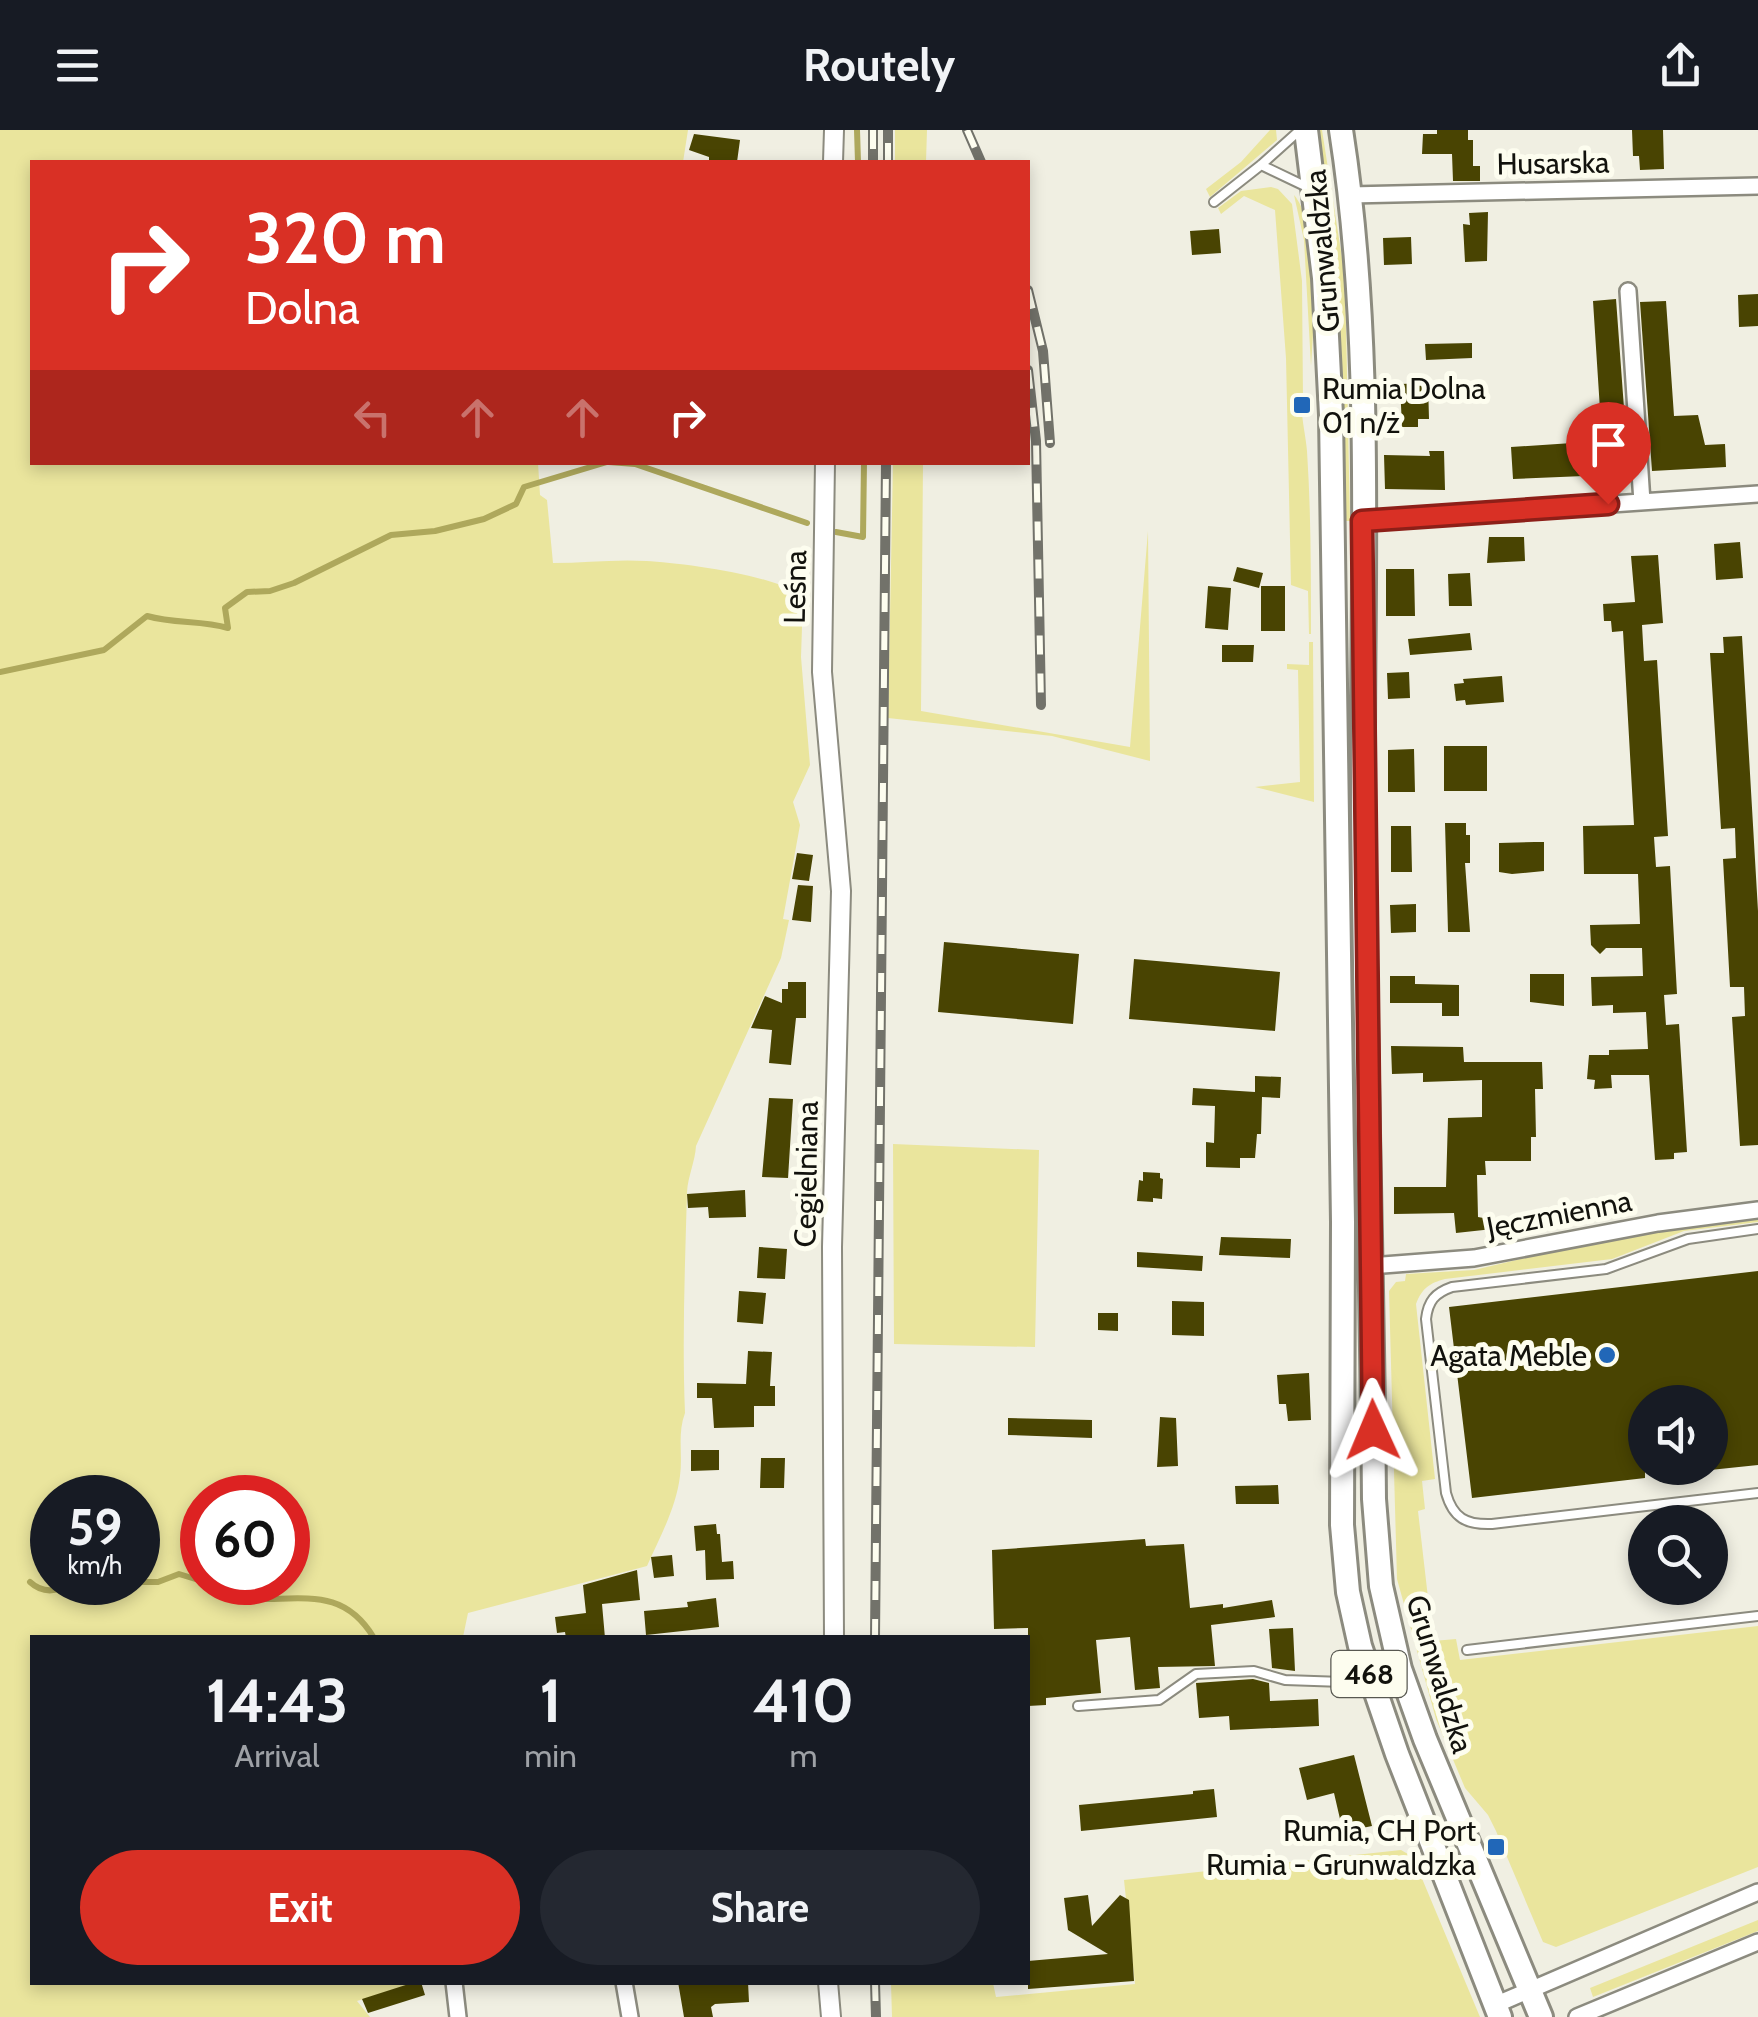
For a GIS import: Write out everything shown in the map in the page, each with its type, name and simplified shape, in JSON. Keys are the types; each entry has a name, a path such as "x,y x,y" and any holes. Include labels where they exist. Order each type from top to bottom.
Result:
{"main road":[{"name":"Grunwaldzka","path":"1303,130 1315,190 1324,278 1333,510 1343,1205 1342,1526 1348,1592 1370,1675 1428,1837 1498,2011"},
{"name":"Grunwaldzka","path":"1340,130 1350,195 1360,333 1370,1266 1374,1499 1381,1586 1388,1629 1425,1739 1541,2017"}],"street":[{"path":"833,160 834,130"},
{"name":"Husarska","path":"1350,195 1758,186"},
{"path":"1628,291 1642,502"},
{"name":"Leśna","path":"825,465 821,622 825,712"},
{"path":"1362,521 1758,494"},
{"name":"Cegielniana","path":"825,712 840,891 832,1247 832,1635"},
{"name":"Jęczmienna","path":"1370,1266 1474,1258 1658,1223 1758,1210"},
{"path":"1498,2011 1530,1990 1758,1892"},
{"path":"1577,2017 1758,1942"},
{"path":"454,1985 458,2017"},
{"path":"625,1985 630,2017"},
{"path":"828,1985 830,2017"}],"lane":[{"path":"1214,202 1303,130"},
{"path":"1262,165 1315,190"},
{"path":"1758,1229 1688,1239 1606,1269 1452,1287 1438,1292 1428,1305 1426,1319 1446,1493 1450,1509 1459,1519 1475,1525 1492,1524 1758,1493"},
{"path":"1467,1650 1758,1616"},
{"path":"1078,1706 1159,1700 1196,1674 1254,1672 1285,1680 1343,1682 1370,1675"}],"shaded area":[{"path":"0,130 688,130 683,160 30,160 30,465 538,465 540,495 547,500 553,563 682,564 752,576 803,597 801,657 810,765 793,802 800,825 783,919 789,920 781,958 696,1146 687,1192 685,1413 680,1476 671,1511 647,1566 468,1613 463,1635 30,1635 30,1985 409,1985 357,2001 370,2017 0,2017"},
{"path":"895,130 927,130 926,160 895,160"},
{"path":"1270,130 1276,130 1277,140 1210,197 1206,189 1241,162"},
{"path":"1318,130 1322,130 1345,277 1350,521 1344,521 1339,325"},
{"path":"1271,187 1292,204 1302,281 1302,410 1309,497 1311,634 1308,591 1291,585 1286,358 1275,210 1244,196 1221,214 1218,208 1241,191"},
{"path":"1294,195 1302,209 1312,252 1311,366 1304,240"},
{"path":"893,465 923,465 921,711 1130,747 1148,531 1150,761 1052,736 888,718"},
{"path":"1309,642 1313,642 1314,802 1255,787 1300,782 1298,670 1287,669 1287,664 1309,665"},
{"path":"893,1144 1039,1150 1035,1347 894,1344"},
{"path":"1758,1218 1758,1222 1684,1231 1612,1259 1445,1279 1427,1287 1416,1304 1435,1479 1422,1481 1425,1509 1418,1511 1433,1641 1456,1639 1460,1660 1758,1626 1758,1867 1556,1947 1543,1942 1488,1815 1465,1788 1436,1719 1397,1579 1389,1291 1396,1282 1405,1281 1406,1274 1474,1270 1670,1229"},
{"path":"1401,1850 1413,1857 1480,2017 892,2017 891,1985 993,1985 996,1997 1135,1984 1124,1880"},
{"path":"1758,1920 1758,1931 1593,1997 1590,1988"}],"building":[{"path":"1437,130 1468,130 1468,140 1473,140 1473,166 1480,166 1480,181 1453,181 1452,154 1422,154 1423,134 1437,134"},
{"path":"1632,130 1663,130 1664,169 1640,170 1639,156 1633,156"},
{"path":"694,134 740,140 737,160 709,160 689,150"},
{"path":"1488,212 1487,261 1465,262 1463,224 1470,225 1469,213"},
{"path":"1219,229 1221,253 1192,255 1190,231"},
{"path":"1411,237 1412,264 1384,265 1383,238"},
{"path":"1758,294 1758,326 1739,327 1738,295"},
{"path":"1616,299 1628,463 1584,465 1584,476 1513,479 1511,447 1602,441 1593,301"},
{"path":"1666,301 1674,416 1698,415 1705,445 1725,444 1726,467 1652,471 1640,302"},
{"path":"1472,343 1472,358 1426,360 1425,344"},
{"path":"1428,383 1429,419 1418,419 1418,427 1402,427 1400,384"},
{"path":"1429,451 1444,451 1445,490 1385,489 1384,455 1430,456"},
{"path":"1489,537 1524,537 1525,561 1487,563"},
{"path":"1740,542 1743,578 1716,580 1714,544"},
{"path":"1658,555 1663,623 1642,625 1644,661 1657,660 1668,836 1654,837 1656,867 1670,866 1677,994 1664,995 1666,1025 1679,1024 1687,1152 1674,1153 1674,1159 1655,1160 1649,1075 1611,1075 1612,1088 1594,1089 1595,1080 1587,1079 1589,1055 1648,1049 1646,1012 1613,1013 1613,1005 1592,1006 1591,977 1643,976 1642,948 1606,948 1600,954 1591,945 1590,925 1640,924 1638,874 1584,874 1583,826 1634,825 1623,631 1612,632 1611,621 1604,621 1603,604 1635,602 1631,556"},
{"path":"1237,567 1263,573 1259,588 1233,581"},
{"path":"1386,569 1414,569 1415,616 1386,616"},
{"path":"1470,573 1472,606 1449,606 1448,574"},
{"path":"1208,586 1231,588 1228,630 1205,628"},
{"path":"1261,586 1285,586 1285,631 1261,631"},
{"path":"1470,633 1472,650 1410,655 1408,639"},
{"path":"1742,636 1758,911 1758,1145 1740,1146 1732,1017 1745,1016 1744,987 1730,987 1723,859 1736,858 1735,828 1721,829 1710,653 1724,653 1723,637"},
{"path":"1222,645 1254,645 1253,662 1222,662"},
{"path":"1409,672 1410,698 1388,699 1387,673"},
{"path":"1502,676 1504,702 1466,705 1465,700 1456,701 1454,684 1464,683 1463,679"},
{"path":"1444,746 1487,746 1487,791 1444,791"},
{"path":"1414,749 1415,792 1388,792 1388,750"},
{"path":"1445,823 1466,823 1466,835 1470,835 1470,863 1465,863 1470,932 1448,932"},
{"path":"1391,826 1411,826 1412,872 1391,872"},
{"path":"1544,842 1544,871 1499,872 1499,843"},
{"path":"797,853 813,855 809,881 792,879"},
{"path":"798,885 813,886 811,922 792,920"},
{"path":"1416,904 1416,932 1391,933 1390,905"},
{"path":"944,942 1079,954 1073,1024 938,1012"},
{"path":"1134,959 1280,972 1275,1031 1129,1019"},
{"path":"1530,974 1564,974 1564,1006 1530,1002"},
{"path":"1390,976 1415,976 1415,984 1459,985 1459,1016 1442,1016 1442,1003 1390,1003"},
{"path":"788,982 806,982 806,1018 796,1018 791,1065 769,1063 772,1030 751,1028 765,996 782,1003 782,989 788,989"},
{"path":"1391,1046 1463,1047 1464,1062 1542,1062 1543,1089 1535,1089 1536,1137 1531,1137 1531,1161 1485,1161 1486,1175 1477,1175 1478,1217 1511,1223 1511,1227 1456,1233 1454,1213 1394,1214 1394,1187 1446,1187 1448,1118 1482,1117 1482,1080 1423,1082 1423,1073 1392,1074"},
{"path":"1255,1076 1281,1077 1280,1098 1262,1097 1261,1134 1257,1134 1255,1158 1240,1158 1240,1168 1206,1167 1206,1142 1214,1143 1215,1106 1192,1105 1193,1088 1255,1092"},
{"path":"769,1098 793,1099 788,1178 762,1177"},
{"path":"1143,1172 1160,1173 1162,1199 1137,1201"},
{"path":"745,1190 746,1217 709,1218 708,1207 688,1208 687,1194"},
{"path":"1221,1237 1291,1239 1290,1258 1219,1255"},
{"path":"759,1247 787,1249 785,1279 757,1278"},
{"path":"1137,1252 1203,1256 1202,1271 1137,1267"},
{"name":"Agata Meble","path":"1758,1271 1758,1465 1728,1468 1728,1385 1628,1385 1628,1480 1472,1498 1449,1307"},
{"path":"739,1291 766,1293 763,1324 737,1322"},
{"path":"1172,1301 1204,1302 1204,1336 1172,1335"},
{"path":"1098,1313 1118,1313 1118,1331 1098,1330"},
{"path":"748,1351 772,1352 770,1386 775,1386 775,1406 754,1406 754,1427 714,1428 712,1398 697,1398 697,1383 746,1384"},
{"path":"1309,1373 1311,1420 1288,1421 1286,1404 1279,1404 1277,1375"},
{"path":"1160,1417 1176,1418 1178,1466 1157,1467"},
{"path":"1008,1418 1092,1420 1092,1438 1008,1435"},
{"path":"691,1450 719,1450 719,1470 691,1471"},
{"path":"761,1458 785,1458 784,1488 760,1488"},
{"path":"1278,1485 1279,1504 1236,1504 1235,1486"},
{"path":"716,1524 722,1562 733,1561 734,1579 706,1580 705,1550 696,1551 694,1526"},
{"path":"1145,1539 1146,1546 1184,1544 1190,1608 1223,1604 1223,1608 1272,1600 1275,1617 1211,1625 1215,1666 1158,1667 1160,1688 1135,1690 1130,1637 1096,1640 1101,1693 1046,1698 1046,1705 1030,1706 1030,1635 1028,1628 994,1629 992,1550"},
{"path":"672,1555 674,1576 654,1578 651,1557"},
{"path":"637,1570 640,1600 602,1604 605,1635 557,1633 555,1617 586,1613 583,1585"},
{"path":"716,1598 719,1627 646,1635 644,1611 688,1607 687,1602"},
{"path":"1293,1628 1295,1671 1272,1668 1269,1629"},
{"path":"1253,1679 1269,1683 1270,1701 1318,1699 1319,1726 1230,1730 1229,1716 1199,1718 1196,1683"},
{"path":"1354,1755 1372,1826 1343,1832 1334,1793 1307,1800 1299,1768"},
{"path":"1214,1789 1217,1817 1081,1831 1079,1805"},
{"path":"1088,1895 1092,1926 1120,1895 1129,1900 1134,1981 1028,1989 1030,1961 1108,1954 1068,1930 1064,1898"},
{"path":"406,1985 422,1985 425,1995 368,2013 362,1999"},
{"path":"679,1985 748,1985 749,2002 715,2004 711,2007 713,2017 684,2017"}],"waterway":[{"path":"857,130 858,160"},
{"path":"0,672 104,650 147,616 228,628 225,608 247,592 270,591 294,583 391,535 435,531 484,519 516,504 524,487 597,465"},
{"path":"638,465 807,523"},
{"path":"836,532 863,537 864,465"},
{"path":"160,1581 180,1574"},
{"path":"310,1599 324,1600 351,1612 372,1635"}],"railway":[{"path":"873,130 873,160"},
{"path":"888,130 888,160"},
{"path":"967,130 980,160"},
{"path":"1030,298 1043,351 1050,443"},
{"path":"1030,388 1036,441 1041,705"},
{"path":"875,1635 886,465"},
{"path":"875,1985 876,2017"}],"place":[{"name":"Rumia Dolna 01 n/ż","path":"1302,405"},
{"name":"Agata Meble","path":"1607,1355"},
{"name":"Rumia, CH Port Rumia - Grunwaldzka","path":"1496,1847"}],"route":[{"path":"1373,1430 1362,521 1608,504"}]}
